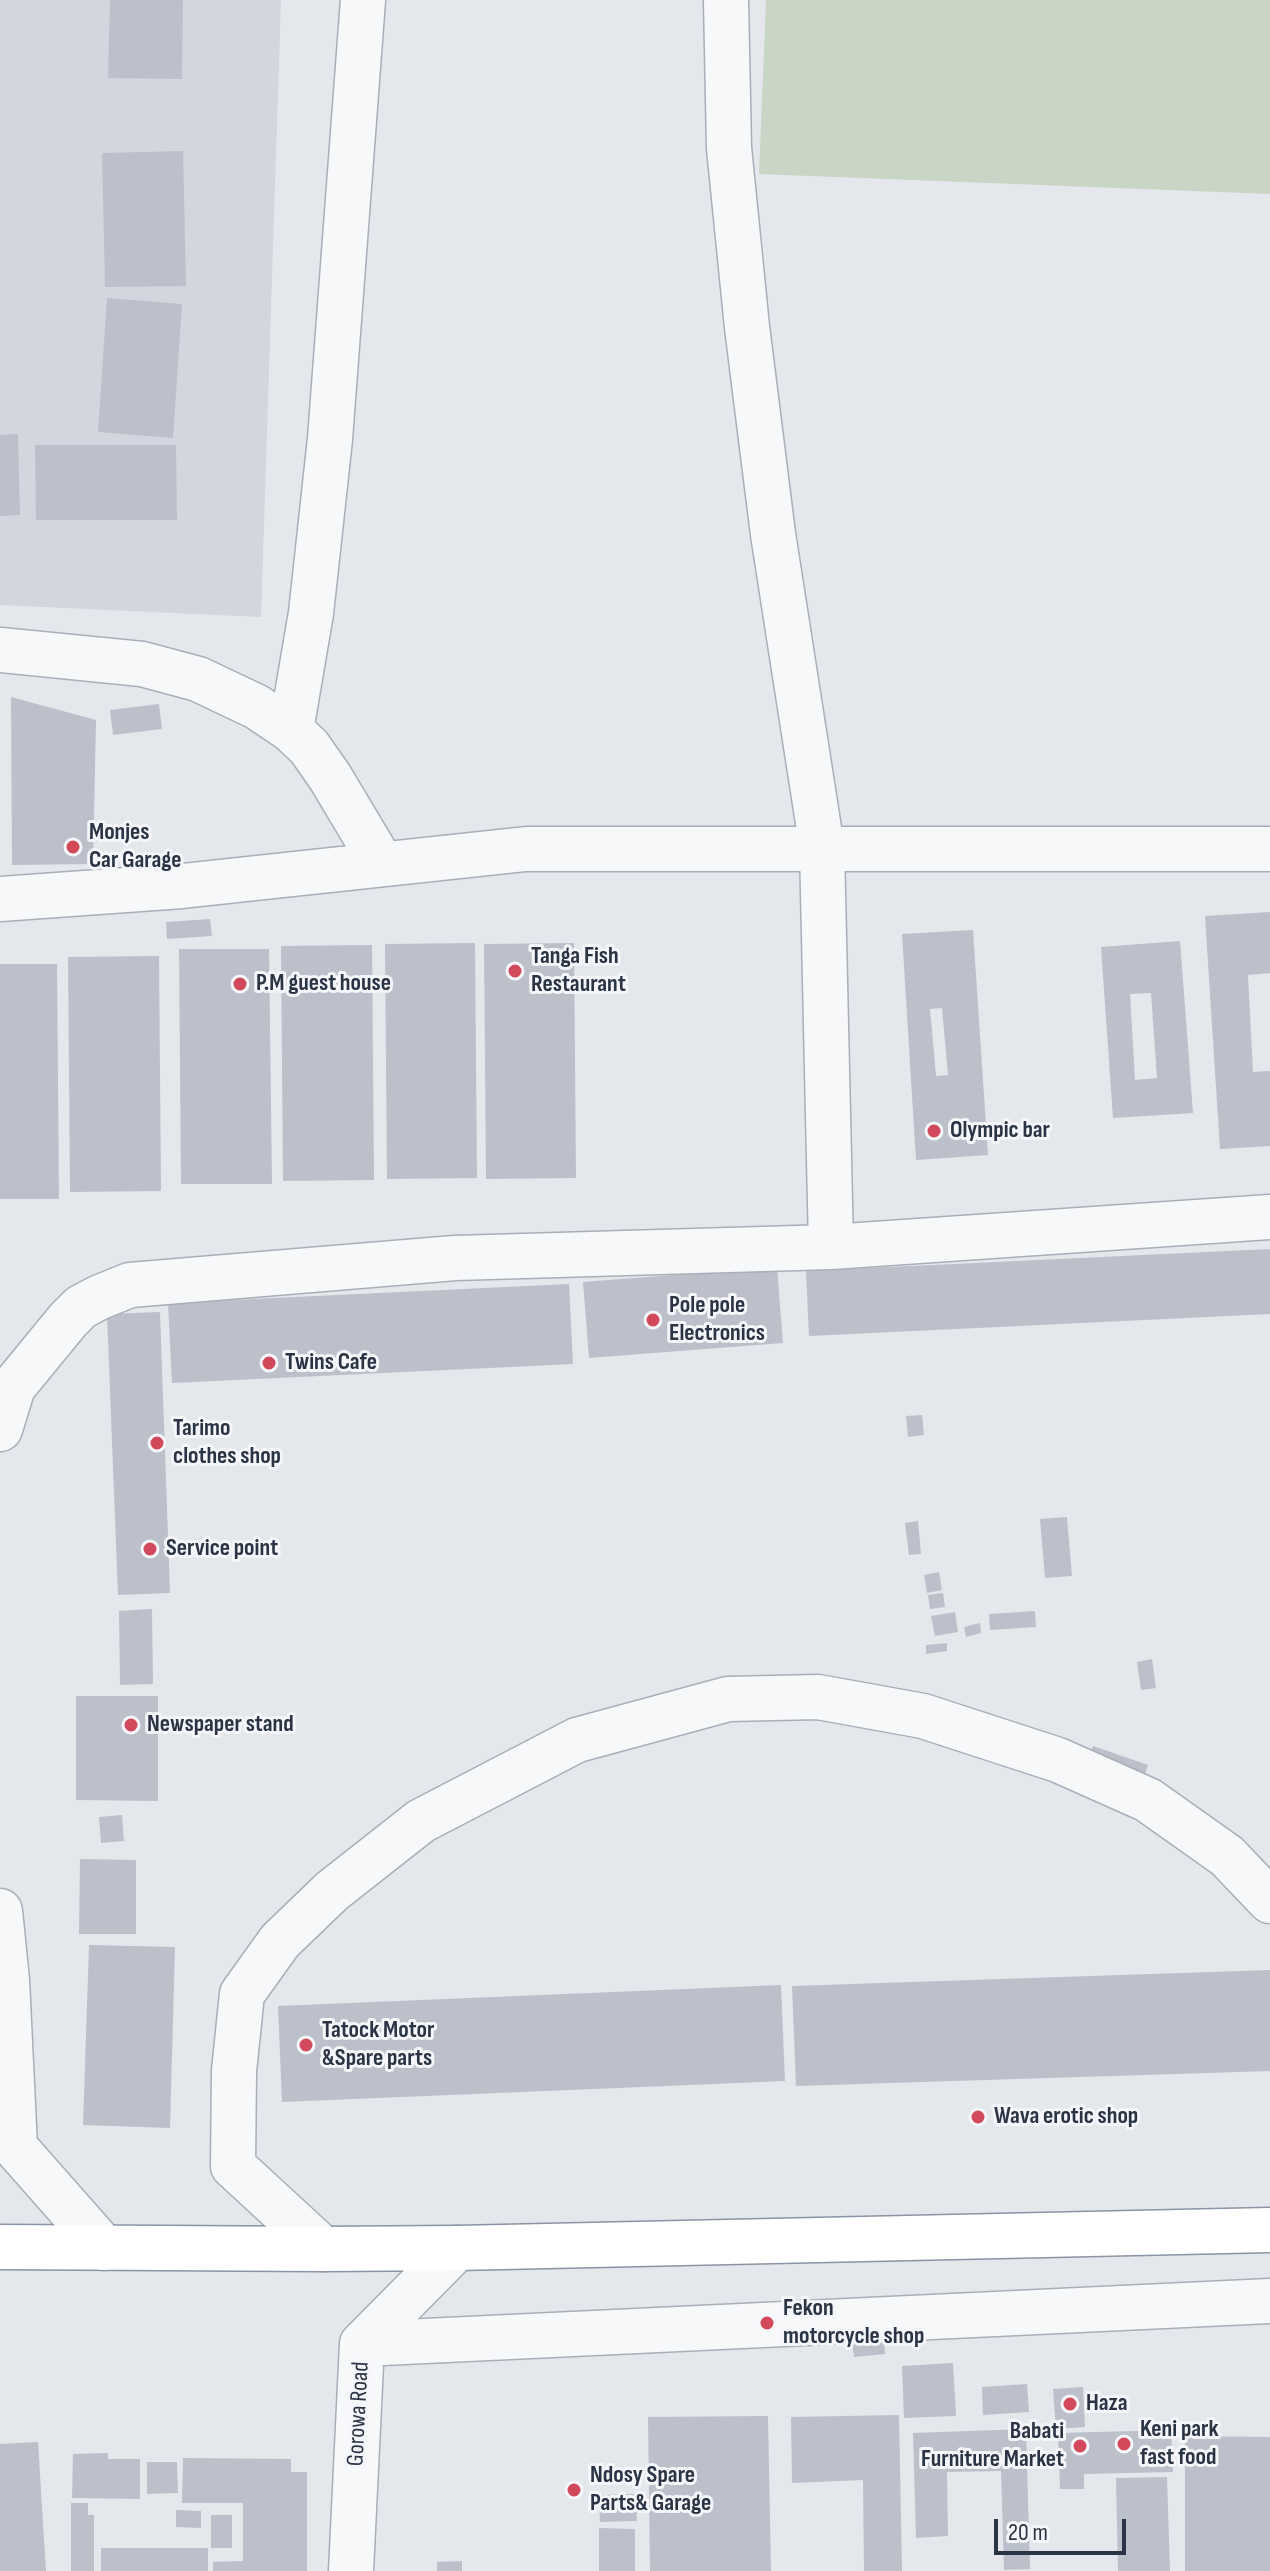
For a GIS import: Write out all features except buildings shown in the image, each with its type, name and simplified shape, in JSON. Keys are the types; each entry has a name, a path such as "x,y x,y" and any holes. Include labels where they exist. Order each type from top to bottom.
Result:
{"highway":[{"path":"0,2247 457,2248 1270,2230"}],"street":[{"path":"291,730 311,613 330,439 363,0"},
{"path":"726,0 729,148 747,327 773,534 822,848 831,1247"},
{"path":"0,650 142,664 198,679 257,707 291,730 309,747 382,864"},
{"path":"0,899 182,886 526,849 1270,849"},
{"path":"0,1429 13,1387 68,1320 81,1307 130,1285 455,1258 831,1247 1270,1217"},
{"path":"323,2249 233,2166 234,2071 242,1994 280,1941 311,1911 421,1821 577,1740 728,1699 818,1697 923,1716 1058,1760 1148,1800 1227,1856 1270,1901"},
{"path":"0,1911 7,1980 15,2147 104,2248"},
{"name":"Gorowa Road","path":"351,2571 362,2344 457,2248"},
{"path":"362,2344 1270,2301"}],"shaded area":[{"path":"0,0 281,0 261,617 0,605"}],"green space":[{"path":"766,0 1270,0 1270,194 759,174"}],"place":[{"name":"Monjes Car Garage","path":"73,847"},
{"name":"Tanga Fish Restaurant","path":"515,971"},
{"name":"P.M guest house","path":"240,984"},
{"name":"Olympic bar","path":"934,1131"},
{"name":"Pole pole Electronics","path":"653,1320"},
{"name":"Twins Cafe","path":"269,1363"},
{"name":"Tarimo clothes shop","path":"157,1443"},
{"name":"Service point","path":"150,1549"},
{"name":"Newspaper stand","path":"131,1725"},
{"name":"Tatock Motor &Spare parts","path":"306,2045"},
{"name":"Wava erotic shop","path":"978,2117"},
{"name":"Fekon motorcycle shop","path":"767,2323"},
{"name":"Haza","path":"1070,2404"},
{"name":"Keni park fast food","path":"1124,2444"},
{"name":"Babati Furniture Market","path":"1080,2446"},
{"name":"Ndosy Spare Parts& Garage","path":"574,2490"}]}
